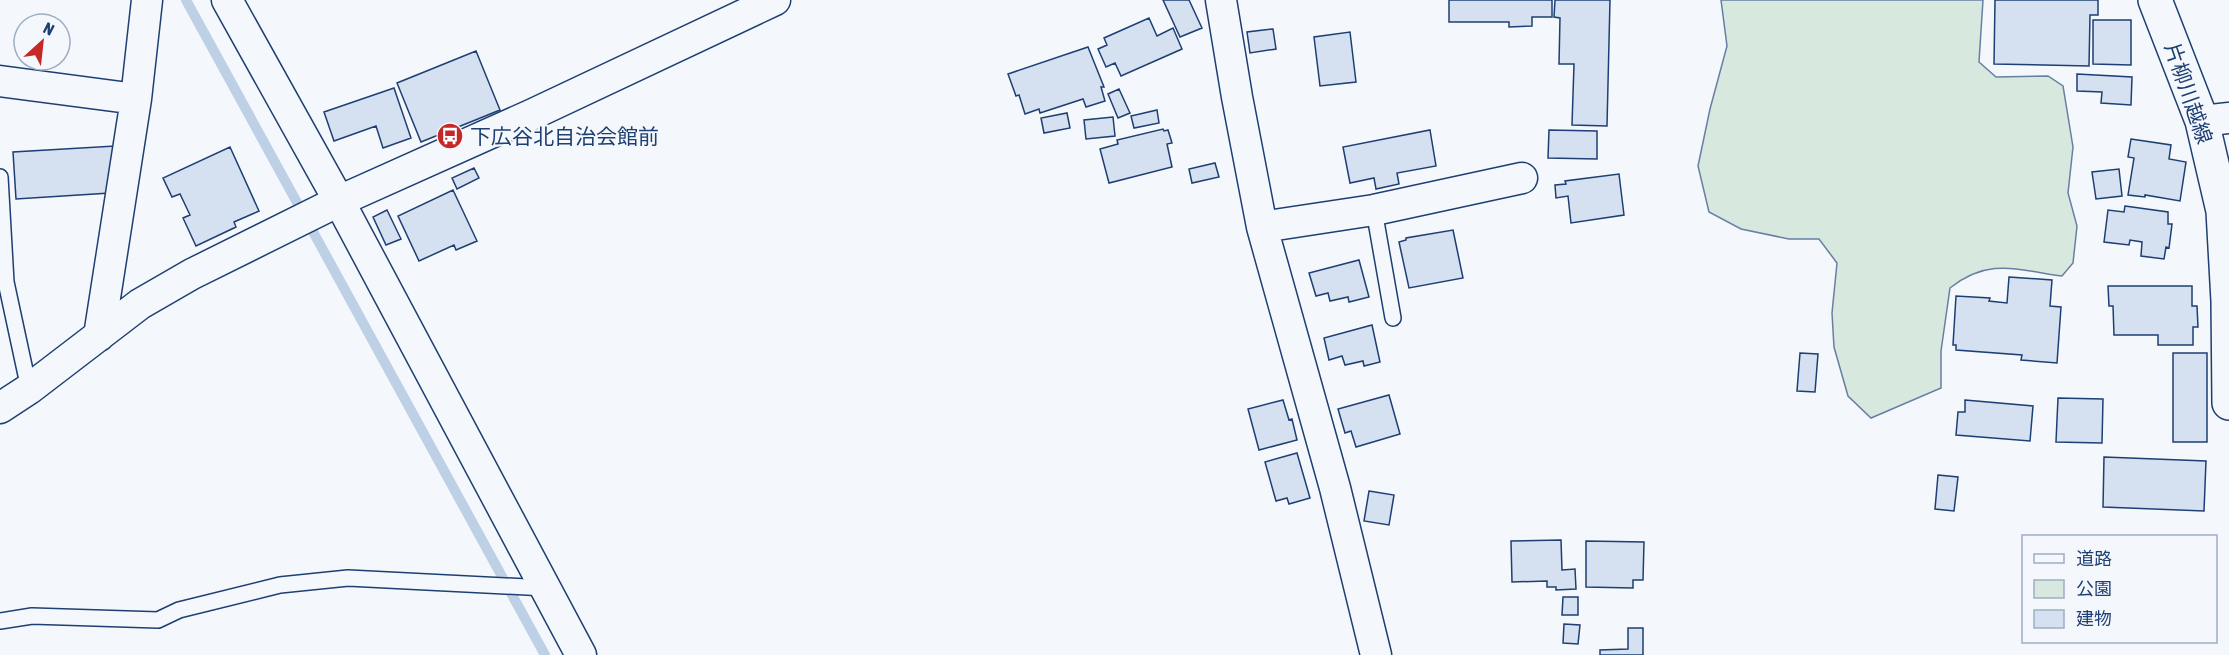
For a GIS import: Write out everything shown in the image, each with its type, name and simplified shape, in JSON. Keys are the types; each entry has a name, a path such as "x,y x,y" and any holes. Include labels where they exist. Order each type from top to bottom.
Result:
{"main road":[{"name":"片柳川越線","path":"2155,0 2215,119 2223,212 2229,335 2229,403"}],"street":[{"path":"99,336 136,99 147,0"},
{"path":"227,0 339,201 581,655"},
{"path":"0,408 29,389 140,304 192,274 339,201 531,116 775,0"},
{"path":"1221,0 1262,227 1335,488 1376,655"},
{"path":"0,81 136,99"},
{"path":"1262,227 1374,210 1522,178"}],"lane":[{"path":"0,177 6,282 29,389"},
{"path":"1374,210 1393,318"},
{"path":"0,621 32,616 158,620 179,610 280,585 348,578 546,588"}],"green space":[{"path":"1721,0 1983,0 1979,62 1996,77 2048,76 2063,86 2073,147 2068,193 2077,226 2073,263 2062,276 2017,269 1991,269 1964,278 1950,288 1941,351 1941,388 1871,418 1848,396 1834,347 1832,313 1837,263 1819,239 1789,239 1741,229 1709,212 1698,166 1727,46"}],"building":[{"path":"1163,0 1189,0 1202,28 1180,37"},
{"path":"1449,0 1552,0 1552,17 1532,17 1532,26 1509,27 1509,22 1449,22"},
{"path":"1555,0 1610,0 1607,126 1572,125 1574,64 1559,64 1560,18 1554,17"},
{"path":"1995,0 2098,0 2098,15 2090,15 2089,66 1994,64"},
{"path":"1149,18 1157,36 1173,28 1182,49 1121,76 1115,63 1106,67 1098,49 1107,45 1104,38"},
{"path":"2093,20 2131,20 2131,65 2093,64"},
{"path":"1273,29 1276,49 1250,53 1247,32"},
{"path":"1350,32 1356,82 1320,86 1314,37"},
{"path":"1088,47 1104,87 1101,87 1105,101 1086,107 1083,99 1040,113 1039,109 1025,114 1019,95 1016,96 1008,74"},
{"path":"476,51 500,110 421,142 397,83"},
{"path":"2077,74 2132,77 2131,105 2101,103 2102,92 2077,91"},
{"path":"394,88 411,138 383,148 376,126 334,141 324,112"},
{"path":"1119,89 1130,113 1118,118 1108,94"},
{"path":"1157,110 1159,123 1134,128 1131,116"},
{"path":"1067,113 1070,128 1044,133 1041,118"},
{"path":"1113,117 1115,136 1086,139 1084,120"},
{"path":"1163,129 1168,130 1172,143 1167,144 1172,167 1109,183 1100,149 1118,144 1117,140"},
{"path":"1430,130 1436,166 1397,173 1399,184 1376,189 1374,178 1350,183 1343,147"},
{"path":"1549,130 1597,131 1597,159 1548,158"},
{"path":"2131,139 2171,145 2169,159 2186,162 2180,201 2145,195 2145,197 2128,195 2134,158 2128,157"},
{"path":"115,146 110,193 16,199 13,152"},
{"path":"230,147 259,211 234,222 236,227 196,246 183,218 190,215 180,194 172,197 163,178"},
{"path":"1215,163 1219,177 1192,183 1189,169"},
{"path":"474,168 479,178 457,189 452,178"},
{"path":"2119,169 2122,196 2096,199 2092,172"},
{"path":"1619,174 1624,215 1571,223 1568,196 1556,198 1555,185 1566,184 1565,181"},
{"path":"453,190 477,241 456,250 454,245 419,261 398,216"},
{"path":"2125,206 2168,212 2168,224 2172,224 2169,248 2166,247 2164,259 2141,256 2142,242 2130,240 2129,245 2104,242 2108,210 2124,212"},
{"path":"387,210 401,239 386,245 373,217"},
{"path":"1453,230 1463,278 1409,288 1399,242 1406,238"},
{"path":"1359,260 1369,297 1349,302 1348,297 1330,301 1328,293 1316,296 1309,273"},
{"path":"2009,277 2052,280 2050,306 2061,307 2057,363 2021,360 2022,355 1956,350 1956,345 1953,345 1956,296 1990,298 1989,301 2007,303"},
{"path":"2108,286 2192,286 2192,306 2197,306 2198,327 2193,327 2193,345 2158,345 2158,335 2114,335 2113,306 2109,306"},
{"path":"1372,325 1380,362 1364,366 1363,361 1345,365 1342,356 1329,360 1324,338"},
{"path":"1800,353 1818,354 1815,392 1797,391"},
{"path":"2173,353 2207,353 2207,442 2173,442"},
{"path":"1389,395 1400,434 1356,447 1351,431 1345,433 1338,409"},
{"path":"2058,398 2103,399 2102,443 2056,442"},
{"path":"1283,400 1289,420 1292,419 1297,440 1259,450 1248,409"},
{"path":"1965,400 2033,406 2030,441 1956,435 1958,412 1965,412"},
{"path":"1297,453 1310,498 1289,504 1287,498 1276,501 1265,462"},
{"path":"2104,457 2206,461 2204,511 2103,507"},
{"path":"1938,475 1958,477 1954,511 1935,509"},
{"path":"1369,491 1394,495 1389,525 1364,521"},
{"path":"1561,540 1562,570 1575,569 1576,589 1556,590 1556,587 1547,587 1547,581 1512,582 1511,541"},
{"path":"1586,541 1644,542 1643,580 1633,580 1633,588 1586,587"},
{"path":"1563,597 1578,597 1578,615 1562,615"},
{"path":"1564,624 1580,625 1578,644 1563,643"},
{"path":"1628,628 1643,628 1643,655 1600,655 1600,650 1628,649"}],"waterway":[{"path":"186,0 545,655"}],"place":[{"name":"下広谷北自治会館前","path":"450,136"}]}
